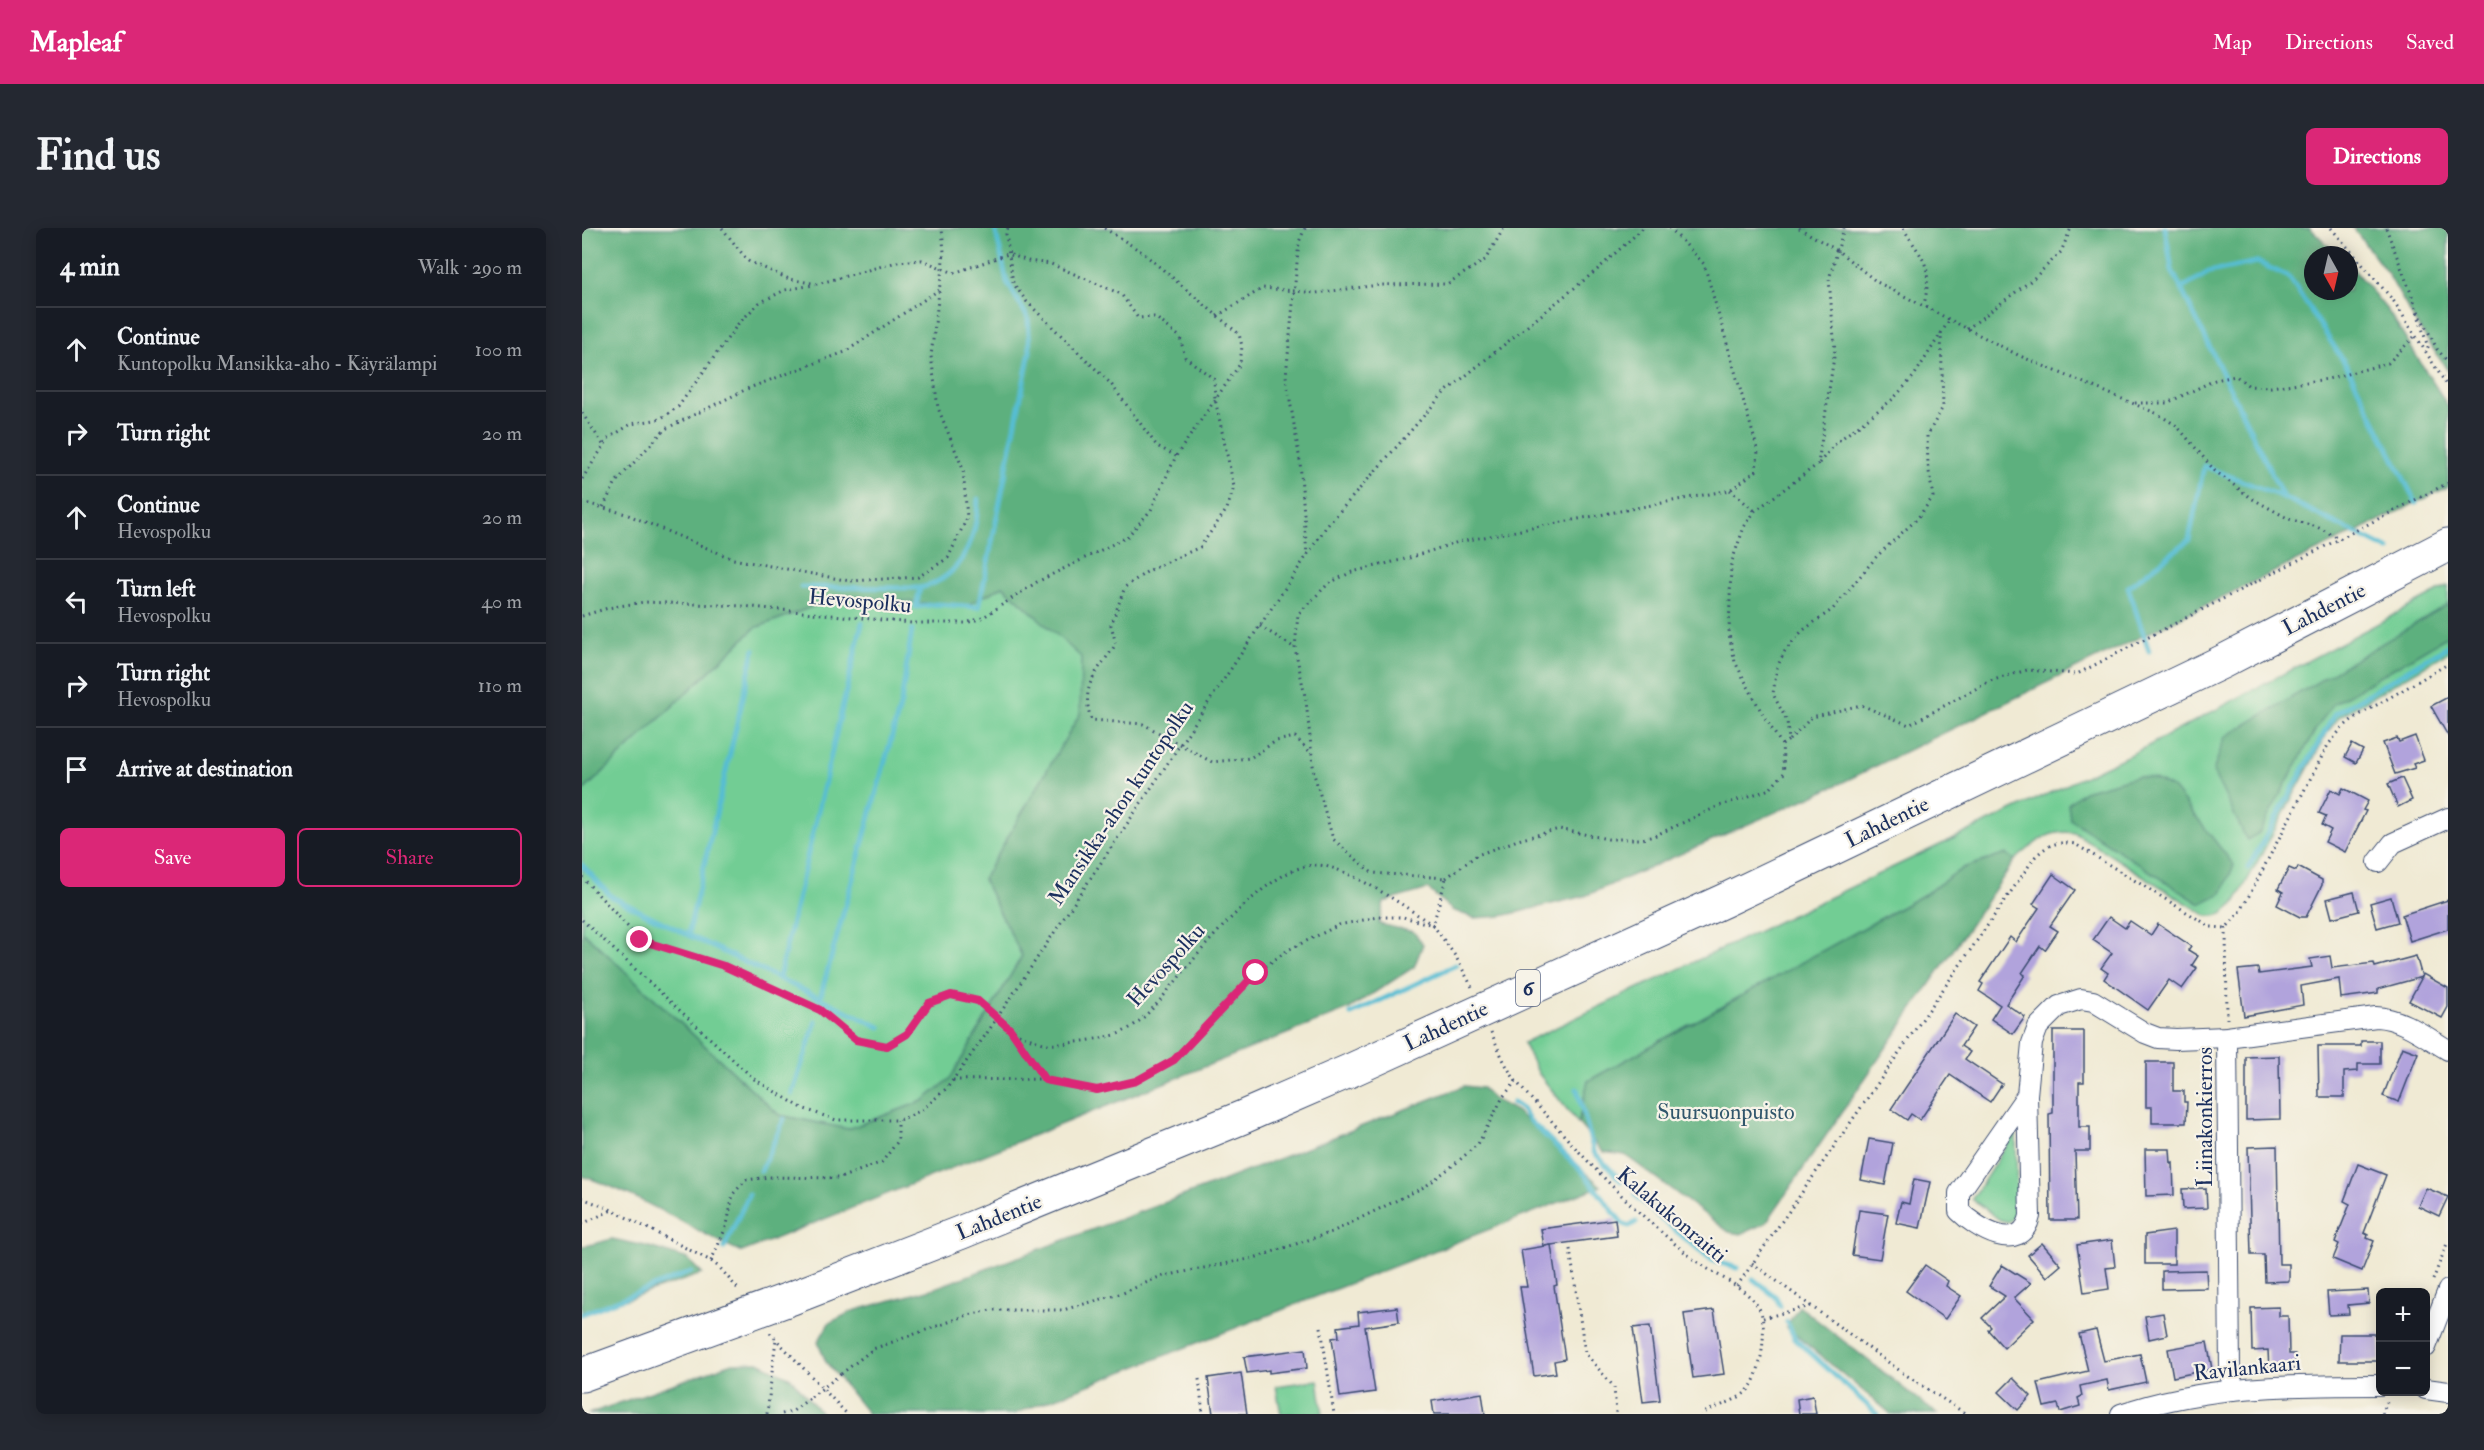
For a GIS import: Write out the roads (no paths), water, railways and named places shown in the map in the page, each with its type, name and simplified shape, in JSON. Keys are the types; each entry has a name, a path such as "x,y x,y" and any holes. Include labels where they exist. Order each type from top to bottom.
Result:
{"highway":[{"name":"Lahdentie","path":"582,1375 941,1240 1243,1117 1349,1071 1733,896 2222,662 2448,545"}],"street":[{"path":"2378,862 2393,843 2448,818"},
{"path":"2027,1095 1959,1193 1957,1203 1959,1211 1966,1219 1994,1236 2014,1235 2029,1223 2031,1210 2027,1095 2032,1043 2038,1027 2059,1005 2081,999 2093,1001 2145,1033 2158,1038 2227,1037"},
{"name":"Liinakonkierros","path":"2233,1390 2230,1371 2227,1037 2387,1017 2448,1050"},
{"path":"2427,1342 2440,1287"},
{"name":"Ravilankaari","path":"2121,1414 2169,1401 2233,1390 2288,1385 2376,1390"},
{"path":"2430,1390 2448,1392"}],"waterway":[{"path":"978,499 974,528 964,555 947,576 920,588 916,607 937,604 979,607 1030,351 1028,318 1007,282 995,228"},
{"path":"2165,228 2172,270 2283,497"},
{"path":"2181,289 2209,272 2257,262 2289,277 2348,368 2416,503"},
{"path":"2149,651 2128,587 2189,540 2204,466 2283,497 2389,550"},
{"path":"801,587 920,588"},
{"path":"779,977 862,623"},
{"path":"820,998 901,703 912,630"},
{"path":"2248,868 2335,714 2448,646"},
{"path":"754,650 688,935 880,1027"},
{"path":"582,865 612,897 688,935"},
{"path":"1351,1014 1456,965"},
{"path":"792,1094 816,1021"},
{"path":"1577,1089 1594,1152 1621,1181"},
{"path":"1513,1103 1523,1110 1529,1120 1582,1171 1622,1223 1629,1226 1636,1222"},
{"path":"761,1171 784,1119"},
{"path":"724,1248 749,1194"},
{"path":"1635,1195 1712,1260 1737,1268"},
{"path":"582,1314 691,1272"},
{"path":"1753,1279 1776,1297 1780,1306"},
{"path":"1787,1322 1795,1339 1877,1414"}],"park label":[{"name":"Suursuonpuisto","path":"1726,1112"}]}
